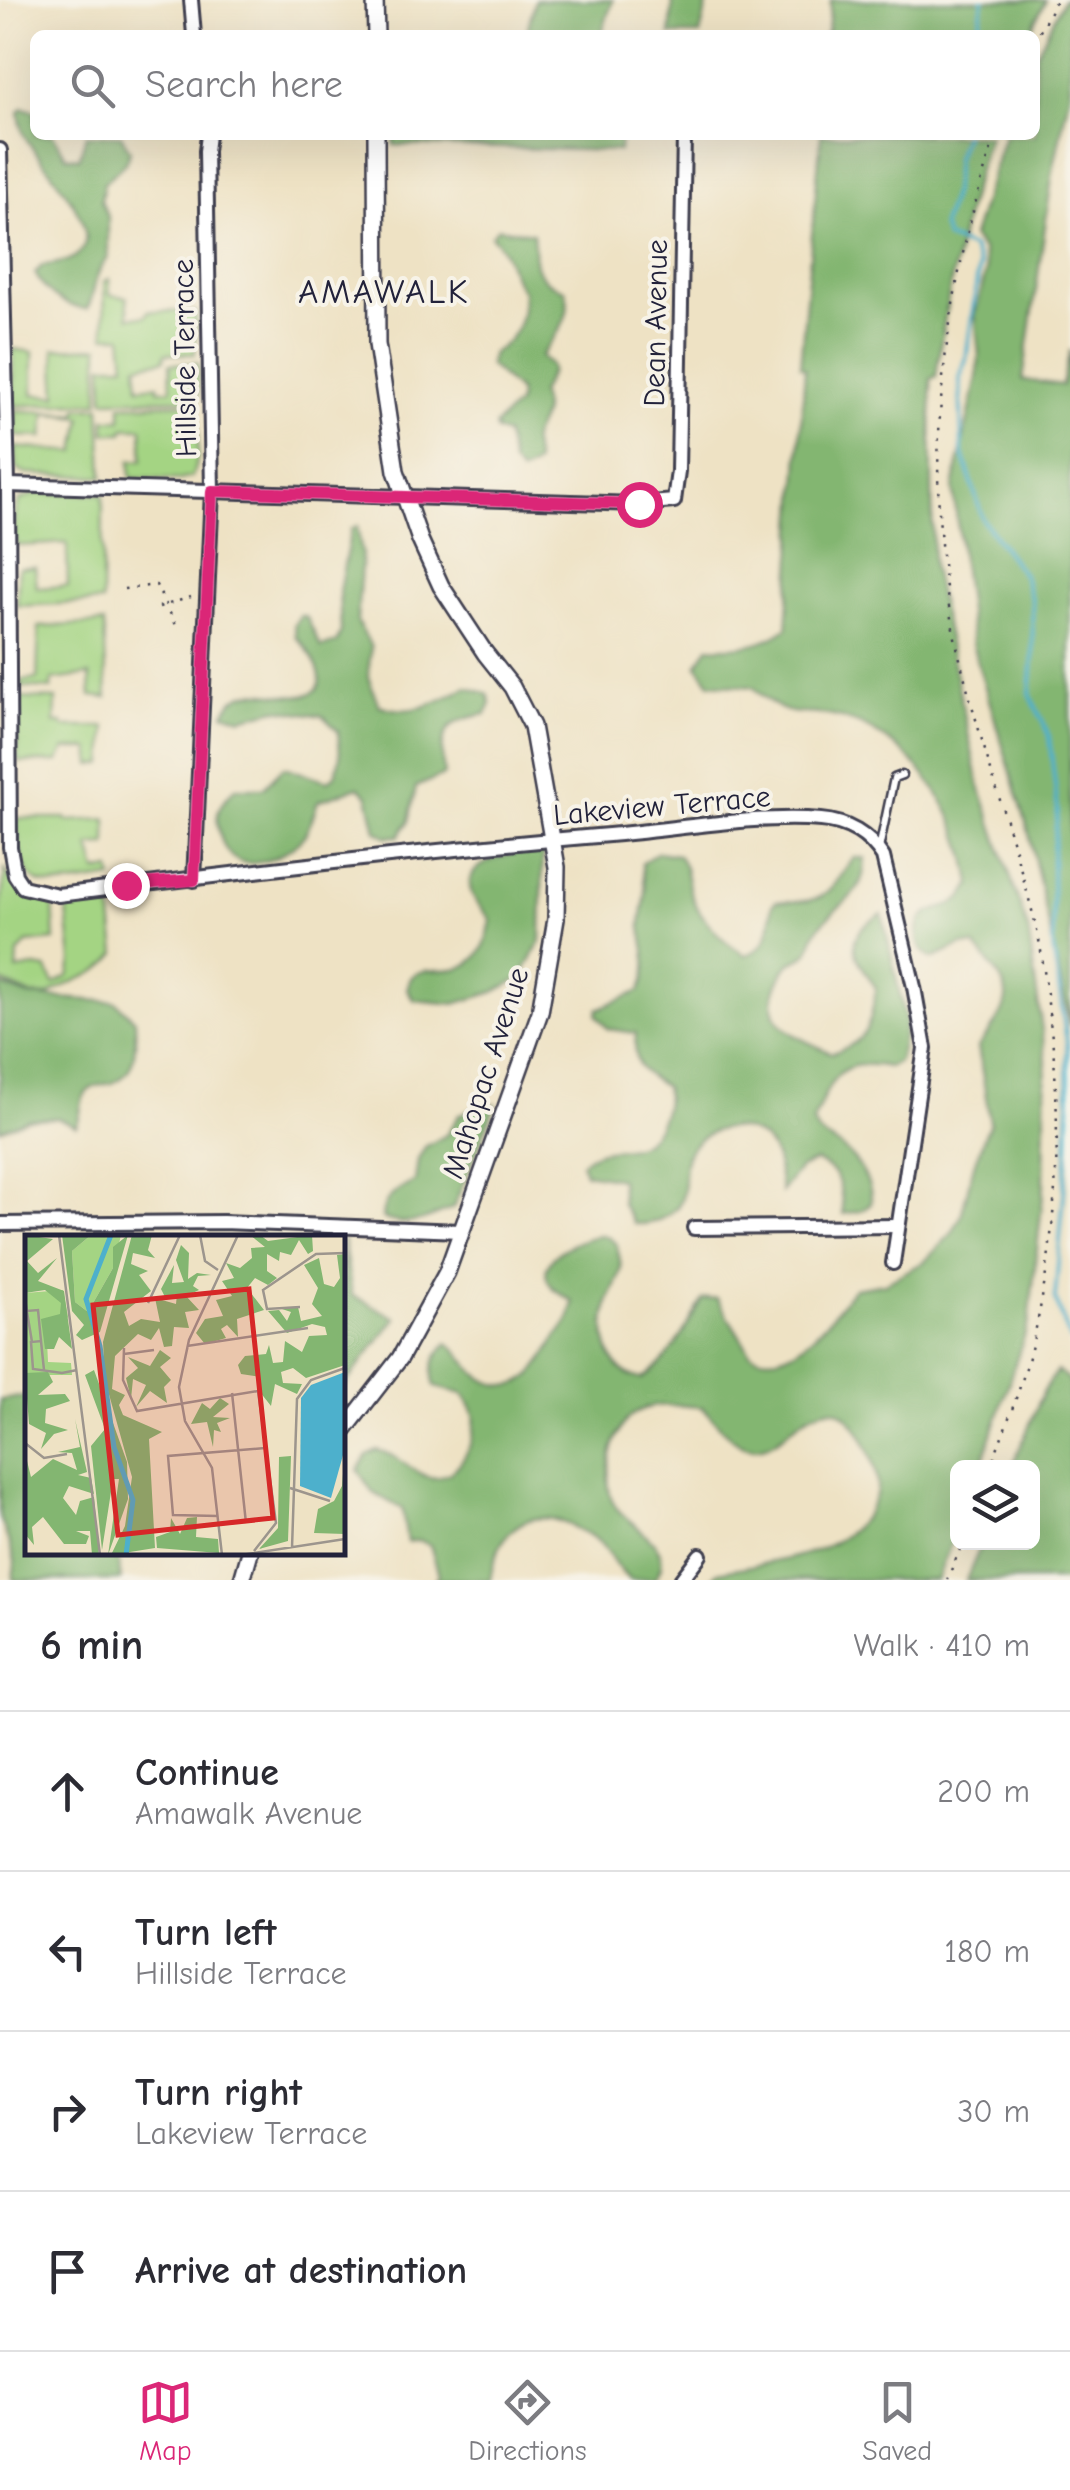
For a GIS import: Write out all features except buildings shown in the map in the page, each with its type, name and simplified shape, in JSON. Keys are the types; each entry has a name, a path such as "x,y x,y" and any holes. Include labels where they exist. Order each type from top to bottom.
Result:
{"street":[{"path":"191,0 194,30"},
{"path":"375,0 376,30"},
{"name":"Hillside Terrace","path":"194,880 212,491 207,140"},
{"name":"Mahopac Avenue","path":"345,1429 400,1358 447,1272 540,1012 556,918 553,840 532,726 512,686 484,654 442,586 403,498 388,430 377,344 376,140"},
{"name":"Dean Avenue","path":"403,498 663,504 674,501 678,483 684,140"},
{"path":"0,150 8,485 403,498"},
{"name":"Lakeview Terrace","path":"8,485 10,846 15,875 23,886 58,895 747,822 822,820 850,827 872,840 878,851"},
{"path":"878,851 914,988 925,1048 893,1263"},
{"path":"0,1224 223,1222 462,1230"},
{"path":"694,1228 898,1226"},
{"path":"242,1580 249,1555"},
{"path":"682,1580 700,1556"}],"lane":[{"path":"878,851 894,778 902,776"}],"path":[{"path":"1040,31 1056,0"},
{"path":"993,1460 1024,1372 1038,1314 1049,1245 1055,1146 1052,1040 1035,921 954,636 938,494 950,322 964,245 995,140"},
{"path":"124,589 156,585 177,627"},
{"path":"159,606 186,597 207,596"},
{"path":"948,1580 960,1550"}],"green space":[{"path":"535,0 613,0 603,30 527,30"},
{"path":"673,0 708,0 701,30 670,30"},
{"path":"831,0 1046,0 1031,30 828,30"},
{"path":"1063,0 1070,0 1070,90 1053,171 1023,380 1062,385 1070,350 1070,1025 1028,829 972,644 953,488 977,377 975,314 986,271 982,250 972,237 1002,140 1040,140 1040,46"},
{"path":"23,108 30,110 30,140 56,140 66,156 79,158 84,140 124,140 130,151 125,163 104,183 101,200 108,217 108,258 98,273 87,309 56,298 35,273 43,265 71,259 84,246 85,229 77,210 24,135 19,112"},
{"path":"394,140 620,140 619,151 394,145"},
{"path":"821,140 988,140 956,255 936,377 931,378 933,568 979,784 1028,929 1046,1059 1044,1186 1029,1322 983,1460 950,1460 950,1546 937,1580 711,1580 718,1572 810,1553 850,1532 865,1516 876,1495 875,1472 857,1429 839,1411 818,1411 774,1442 756,1448 733,1439 702,1407 667,1405 641,1410 626,1421 614,1443 609,1471 615,1506 657,1547 661,1567 655,1578 630,1580 595,1538 546,1518 531,1519 509,1534 500,1546 490,1580 434,1580 439,1575 430,1545 419,1540 407,1542 402,1509 372,1492 358,1470 367,1455 377,1450 437,1478 456,1468 463,1459 473,1436 474,1415 463,1394 435,1387 433,1380 434,1363 447,1343 487,1381 510,1386 528,1378 572,1310 573,1302 548,1281 549,1263 574,1243 604,1236 617,1245 621,1269 606,1312 608,1348 620,1368 630,1375 642,1379 663,1361 703,1299 717,1298 750,1353 766,1358 781,1356 822,1327 854,1288 885,1283 924,1262 952,1233 961,1216 990,1122 978,1047 1005,1006 1004,986 975,946 963,945 932,959 922,951 918,940 923,917 961,899 971,885 958,832 946,807 914,763 870,730 830,715 778,707 753,687 710,683 697,665 708,647 749,645 787,628 805,368 800,366"},
{"path":"498,228 533,233 537,269 546,281 565,290 567,300 562,325 541,356 551,371 540,394 544,412 532,438 536,464 521,473 512,464 506,435 496,431 495,425 518,404 519,392 489,365 492,353 513,335 523,301 523,291 506,256 491,236"},
{"path":"109,279 110,295 127,297 129,317 146,316 148,311 196,312 195,354 165,354 164,360 137,365 139,387 158,385 158,390 171,389 170,364 198,363 198,399 104,400 103,365 125,365 122,336 105,336 104,281"},
{"path":"99,347 99,402 14,406 13,349 33,352 33,394 57,396 54,349"},
{"path":"198,403 198,457 192,477 131,478 130,461 143,460 142,428 105,433 105,419 121,419 121,405"},
{"path":"100,407 103,477 26,474 17,469 15,447 76,452 82,417 46,413 43,437 16,436 15,410 77,414 78,408"},
{"path":"36,493 103,494 102,602 17,606 19,568 35,567 37,588 68,586 67,543 18,546 16,541 14,523 20,500"},
{"path":"357,526 362,554 357,621 371,647 368,677 379,705 413,709 467,687 488,694 491,704 486,714 461,721 447,732 442,749 444,775 416,787 409,821 399,836 387,837 376,831 368,796 359,787 318,801 305,834 282,854 246,863 227,851 221,838 217,818 223,802 235,788 263,788 284,767 328,781 336,774 340,756 338,731 323,716 277,709 241,718 224,713 241,695 261,692 294,696 315,691 320,677 296,637 294,625 300,616 306,616 321,647 337,642 341,631 339,591 351,529"},
{"path":"104,623 107,698 91,696 90,675 52,680 51,689 22,687 21,681 37,679 39,627"},
{"path":"16,698 56,699 55,723 62,723 63,727 106,727 104,764 92,765 90,749 65,749 58,762 18,762"},
{"path":"17,818 107,819 107,845 90,846 97,872 111,870 113,878 52,885 30,876 23,863"},
{"path":"535,849 543,852 541,941 521,978 494,992 455,1004 414,1000 407,989 412,976 469,964 485,944 491,920 472,894 473,874 491,861"},
{"path":"658,852 678,855 691,894 706,921 746,955 764,942 776,901 815,899 830,890 854,858 865,858 864,873 855,893 824,922 807,954 786,968 773,1000 779,1021 796,1036 831,1053 854,1043 866,1030 876,988 857,956 855,939 868,922 882,914 906,1022 899,1061 889,1067 857,1065 838,1075 813,1122 821,1134 848,1153 863,1173 870,1188 871,1204 861,1211 843,1214 836,1176 816,1161 800,1168 781,1192 777,1163 769,1145 755,1134 736,1128 717,1130 696,1142 685,1161 681,1200 662,1219 651,1223 634,1224 622,1204 620,1179 585,1173 581,1163 591,1155 644,1142 653,1134 665,1107 665,1087 639,1066 636,1033 608,1029 597,1015 598,1009 640,991 646,959 641,928 645,891 642,863"},
{"path":"5,868 18,887 53,904 55,940 27,943 18,953 17,970 47,969 54,984 69,976 72,961 66,900 110,895 116,954 93,973 48,996 31,995 0,981 0,913"},
{"path":"0,985 30,996 116,1002 135,1020 135,1048 127,1073 112,1083 89,1090 76,1126 58,1118 27,1119 0,1130"},
{"path":"481,1104 496,1104 453,1208 410,1223 382,1218 388,1199 415,1181 418,1159 425,1147 446,1135 459,1115"},
{"path":"345,1251 352,1295 396,1318 345,1384"},
{"path":"1057,1371 1070,1381 1070,1580 966,1580 979,1550 1040,1550 1040,1460 1015,1460 1044,1390"},
{"path":"25,1396 25,1555 117,1555 121,1580 13,1580 15,1561 0,1517 0,1400"}],"waterway":[{"path":"979,30 983,0"},
{"path":"962,140 956,158 953,192 942,225 946,238 972,248 979,266 960,378 962,451 983,520 1024,576 1032,602 1030,694 1049,736 1058,810 1052,858 1053,948 1067,1042 1069,1098 1055,1298 1070,1339"}],"district":[{"name":"AMAWALK","path":"384,291"}],"route":[{"path":"126,885 194,880 212,491 639,504"}]}
